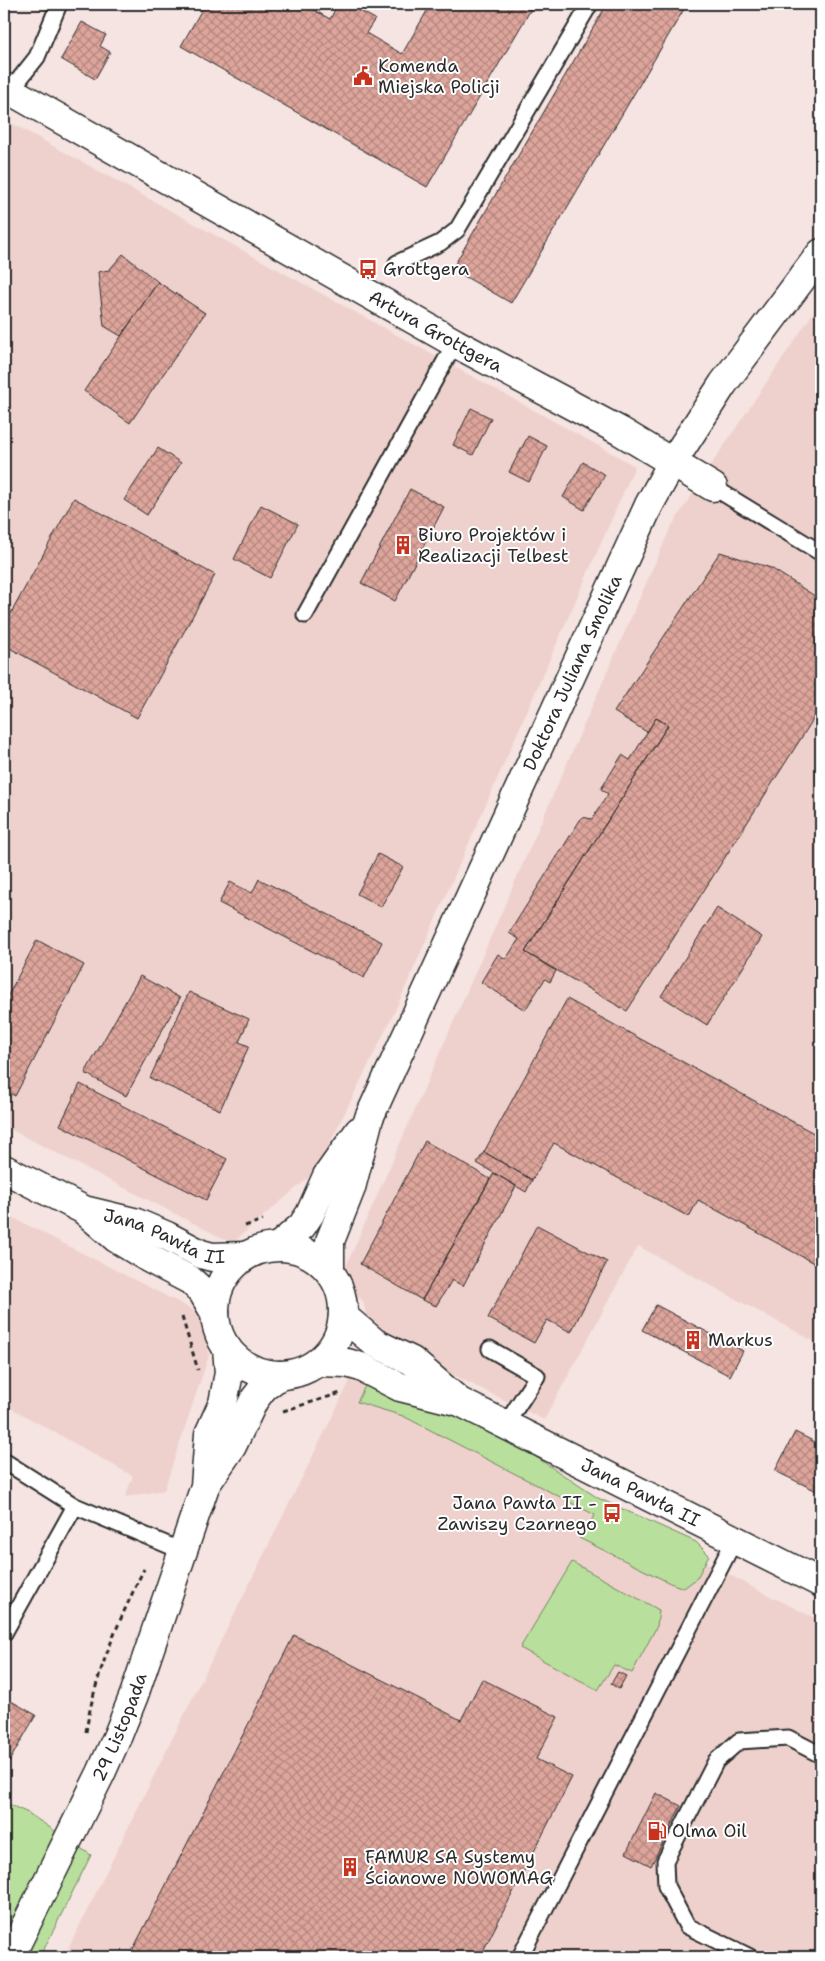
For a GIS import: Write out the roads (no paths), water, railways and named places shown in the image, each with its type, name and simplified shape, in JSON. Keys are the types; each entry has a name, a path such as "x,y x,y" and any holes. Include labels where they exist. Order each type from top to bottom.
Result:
{"street":[{"name":"Artura Grottgera","path":"7,89 455,343 620,431 712,487"},
{"name":"Doktora Juliana Smolika","path":"330,1272 330,1241 351,1188 369,1118 649,504 672,463 723,384 821,253"},
{"name":"Doktora Juliana Smolika","path":"279,1246 302,1226 310,1214 327,1176 369,1118"},
{"name":"Jana Pawła II","path":"4,1169 84,1210 134,1222 212,1257 245,1256"},
{"name":"Jana Pawła II","path":"84,1210 116,1238 190,1280 202,1291 215,1313"},
{"path":"279,1246 297,1249 313,1256 327,1267 337,1281 342,1298 344,1316 336,1341 319,1362 304,1370 280,1375 255,1371 244,1365 227,1348 220,1337 215,1313 216,1301 224,1277 232,1267 245,1256 262,1249 279,1246"},
{"name":"Jana Pawła II","path":"344,1316 375,1343 412,1361 460,1402"},
{"name":"29 Listopada","path":"10,1957 118,1735 134,1695 205,1486 210,1434 223,1403 229,1373 227,1348"},
{"name":"Jana Pawła II","path":"319,1362 347,1363 361,1367 400,1387 460,1402 821,1583"},
{"name":"29 Listopada","path":"205,1486 232,1446 254,1400 264,1388 280,1375"}],"lane":[{"path":"7,89 37,57 59,4"},
{"path":"397,263 440,244 457,230 590,4"},
{"path":"305,615 455,343"},
{"path":"712,487 821,553"},
{"path":"490,1349 537,1376 506,1424"},
{"path":"4,1461 75,1506 182,1551"},
{"path":"4,1633 75,1506"},
{"path":"520,1957 735,1539"},
{"path":"750,1957 687,1926 666,1886 665,1861 716,1760 739,1742 788,1738 821,1754"}],"place":[{"name":"Komenda Miejska Policji","path":"363,76"},
{"name":"Grottgera","path":"368,269"},
{"name":"Biuro Projektów i Realizacji Telbest","path":"403,545"},
{"name":"Markus","path":"693,1340"},
{"name":"Jana Pawła II - Zawiszy Czarnego","path":"612,1513"},
{"name":"Olma Oil","path":"657,1831"},
{"name":"FAMUR SA Systemy Ścianowe NOWOMAG","path":"350,1867"}]}
